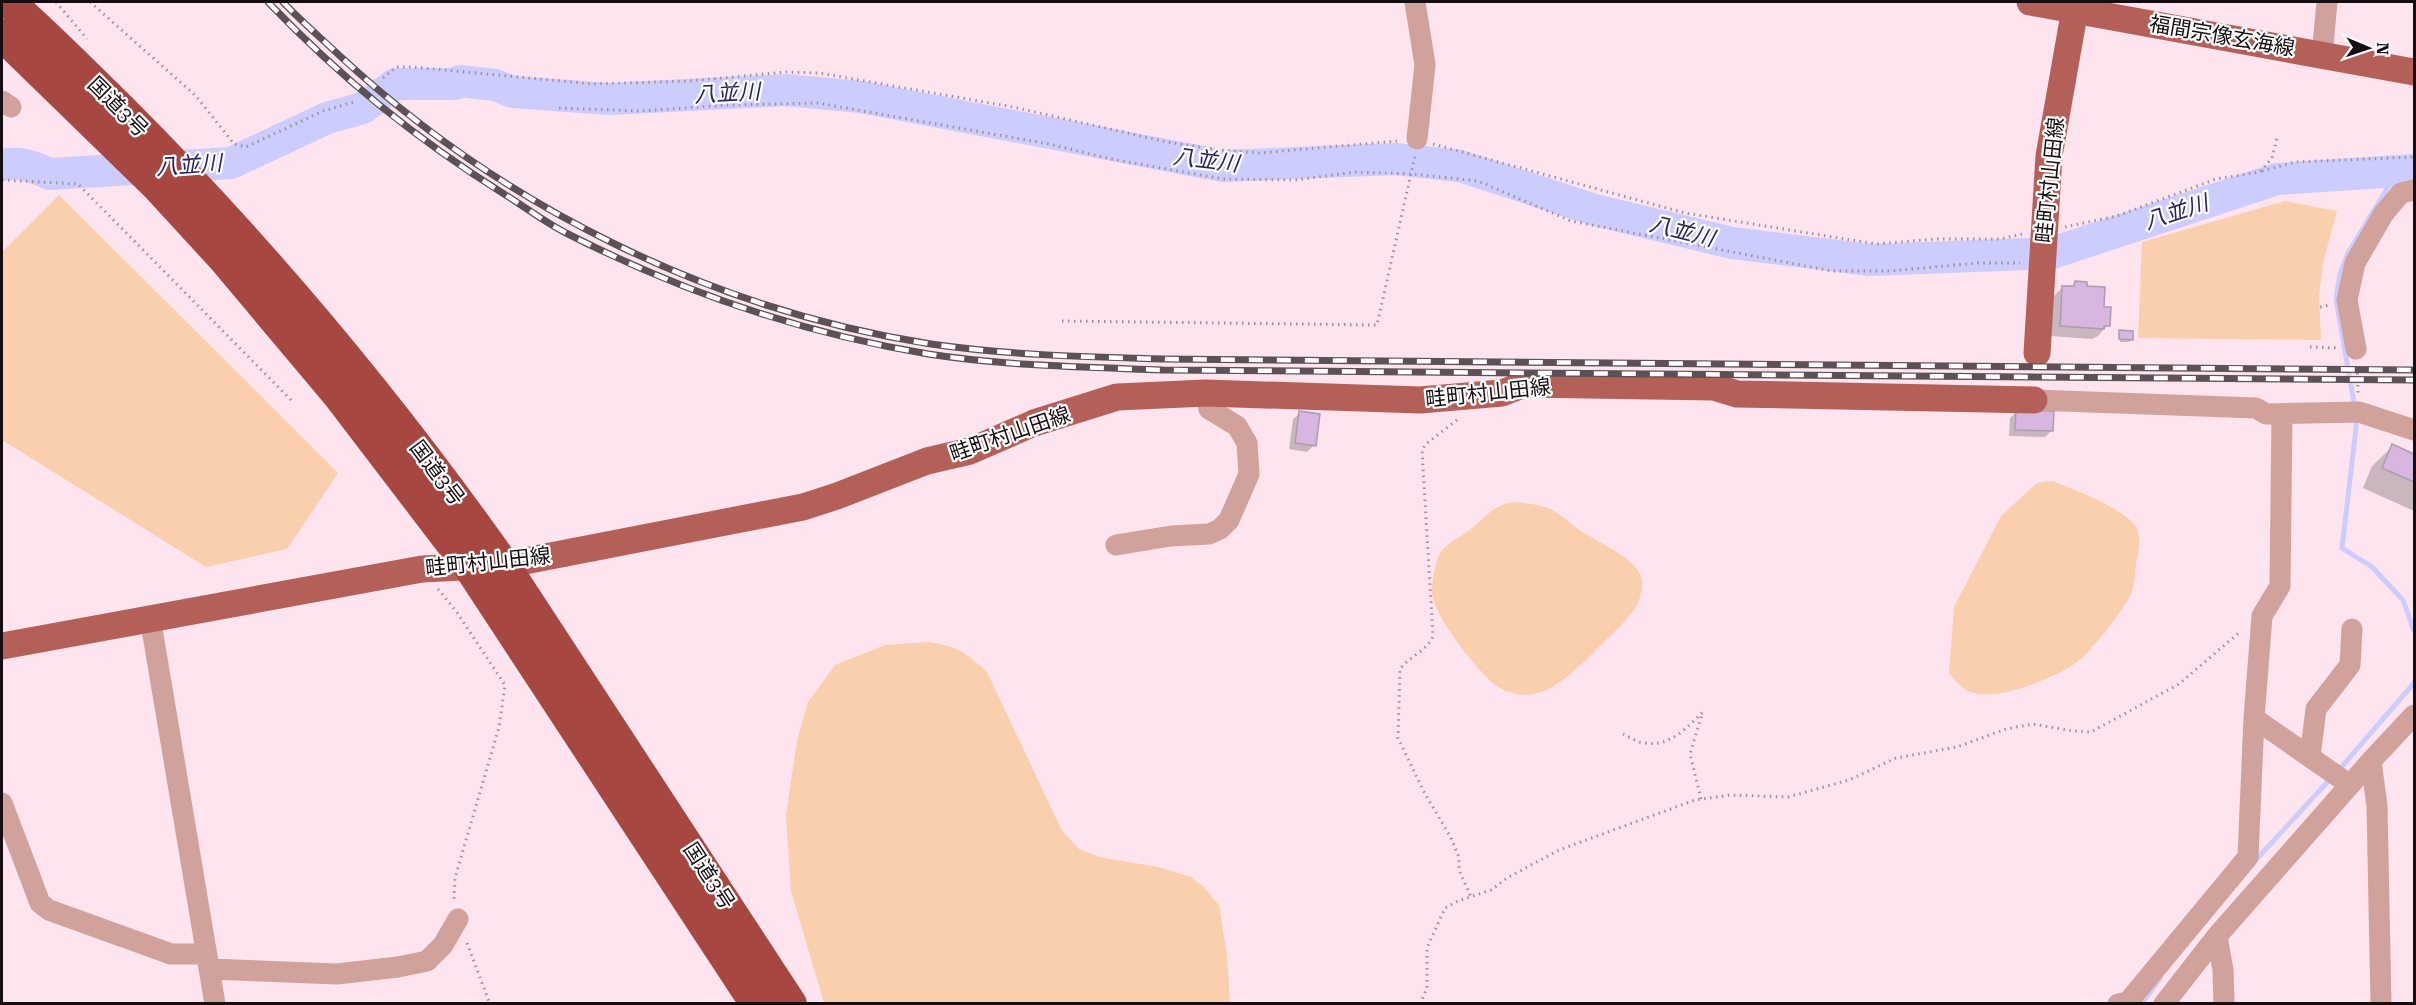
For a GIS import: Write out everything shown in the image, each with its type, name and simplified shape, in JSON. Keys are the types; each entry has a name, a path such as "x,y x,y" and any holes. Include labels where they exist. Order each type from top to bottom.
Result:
{"highway":[{"name":"国道3号","path":"9,2 38,27 162,150 241,235 357,370 461,504 504,565 791,1004"},
{"name":"国道3号","path":"7,42 156,185 224,259 339,396 468,565 756,1004"}],"main road":[{"name":"福間宗像玄海線","path":"2030,2 2075,5 2415,72"},
{"name":"畦町村山田線","path":"2037,353 2049,156 2075,5"},
{"name":"畦町村山田線","path":"2,646 150,617 422,569 504,565 802,507 927,461 970,451 1034,423 1117,397 1206,393 1420,400 1502,393 1526,384 1714,387 1737,394 2034,400"}],"street":[{"path":"1415,2 1425,65 1417,139"},
{"path":"2322,55 2327,2"},
{"path":"2356,349 2347,300 2355,263 2384,213 2401,193 2415,190"},
{"path":"1116,545 1171,536 1209,534 1220,530 1228,520 1249,474 1247,443 1237,426 1209,409 1206,393"},
{"path":"2034,400 2256,408 2266,414 2359,412 2415,430"},
{"path":"2118,1004 2128,1002 2248,857 2254,718 2262,616 2280,586 2282,414"},
{"path":"150,617 215,1004"},
{"path":"2310,757 2316,709 2350,665 2352,629"},
{"path":"2164,1004 2217,936 2371,761 2415,715"},
{"path":"2254,718 2350,785"},
{"path":"2371,761 2377,806 2381,1004"},
{"path":"2,803 40,903 49,910 171,954 208,961 337,974 398,967 427,961 443,945 458,919"},
{"path":"2217,936 2223,970 2224,1004"}],"path":[{"path":"90,2 196,96 234,144 246,147 323,111 357,101"},
{"path":"383,78 396,67 593,84 689,81 786,72 819,73 1013,107 1167,141 1220,150 1259,153 1417,139 1685,213 1876,244 1937,239 2000,239 2117,216 2216,179 2260,172 2295,162 2415,157"},
{"path":"559,108 640,111 729,105 818,103 1049,144 1111,159 1223,179 1295,180 1356,172 1412,174 1478,181 1570,221 1832,271 1890,272 1978,263 2043,263"},
{"path":"2260,172 2272,158 2277,138"},
{"path":"1062,321 1377,325 1412,174"},
{"path":"2,180 78,184 293,402"},
{"path":"2320,306 2328,305"},
{"path":"2310,347 2335,348"},
{"path":"2356,349 2359,412"},
{"path":"1467,396 1463,412 1454,424 1426,444 1422,450 1433,636 1430,644 1406,661 1400,669 1398,738 1408,762 1450,836 1459,858 1459,870 1471,897"},
{"path":"422,569 456,611 505,685 499,727 455,878 454,909 490,1004"},
{"path":"1420,1004 1427,988 1427,948 1445,908 1491,890 1559,850 1701,799 1730,795 1788,797 1849,780 1896,758 1957,747 2006,729 2033,724 2091,732 2179,684 2252,621 2262,616"},
{"path":"1623,734 1645,743 1664,741 1679,735 1703,712 1690,754 1701,799"}],"shaded area":[{"path":"59,195 338,473 287,549 206,567 2,440 2,252"},
{"path":"2285,201 2337,211 2323,263 2319,296 2321,340 2138,338 2142,242"},
{"path":"2052,481 2110,506 2136,527 2139,545 2131,594 2105,632 2073,665 2039,682 2011,691 1997,694 1969,692 1949,673 1954,607 2001,516 2037,483"},
{"path":"1513,502 1538,505 1556,512 1578,529 1630,561 1640,574 1642,583 1639,601 1629,616 1572,673 1549,689 1526,695 1503,689 1482,672 1442,619 1432,593 1435,569 1443,549 1495,508"},
{"path":"929,642 961,651 987,672 1062,831 1079,849 1099,857 1158,867 1191,877 1204,887 1219,905 1227,955 1230,1003 824,1003 791,891 786,815 797,741 808,702 835,665 885,645"}],"building":[{"path":"2075,281 2087,282 2087,286 2105,287 2104,307 2111,307 2110,326 2104,326 2104,329 2060,326 2062,286 2074,286"},
{"path":"2119,330 2133,331 2133,340 2119,339"},
{"path":"2016,410 2054,411 2053,431 2015,430"},
{"path":"1299,411 1320,414 1316,446 1295,443"},
{"path":"2392,444 2414,454 2414,482 2382,468"}],"waterway":[{"name":"八並川","path":"2,165 20,164 50,174 231,163 327,118 363,108 395,84 455,84 460,81 495,85 513,92 609,99 786,90 861,97 1223,166 1395,159 1460,166 1595,210 1732,243 1870,260 2052,253 2277,179 2414,170"},
{"path":"2355,409 2336,299 2340,274 2348,253 2391,182 2414,171"},
{"path":"2356,418 2342,548 2372,567 2403,600 2414,631"},
{"path":"2338,771 2414,683"},
{"path":"2254,862 2331,778"},
{"path":"2141,1004 2160,979"}],"railway":[{"path":"268,2 323,56 409,129 471,173 560,230 655,274 744,308 835,335 928,354 1016,364 1163,370 2414,380"},
{"path":"283,2 340,56 403,110 470,160 540,204 614,243 690,277 769,306 849,328 931,344 1018,353 1162,359 2414,370"}]}
